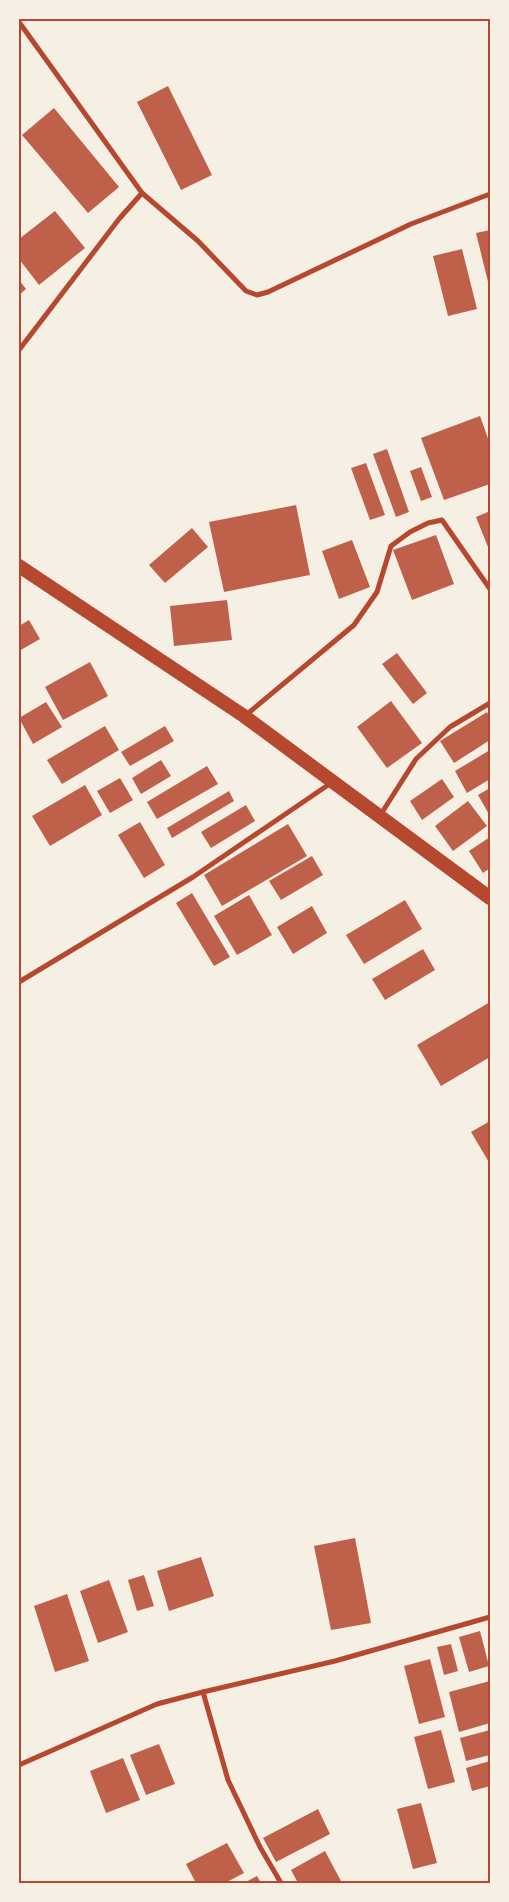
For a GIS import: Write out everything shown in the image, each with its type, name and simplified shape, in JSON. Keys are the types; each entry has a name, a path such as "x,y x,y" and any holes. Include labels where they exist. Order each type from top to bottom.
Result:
{"highway":[{"path":"19,566 244,716 490,898"}],"street":[{"path":"19,22 142,193 198,241 246,291 257,295 268,292 411,224 490,194"},
{"path":"19,350 119,219 142,193"},
{"path":"244,716 354,625 377,592 391,546 410,532 428,523 442,520 490,589"},
{"path":"379,817 416,759 450,727 490,703"},
{"path":"19,982 193,877 331,782"},
{"path":"19,1765 157,1704 364,1653 490,1617"},
{"path":"203,1692 228,1780 260,1847 281,1883"}],"building":[{"path":"168,86 212,175 181,190 137,102"},
{"path":"54,108 119,187 88,213 22,135"},
{"path":"55,211 85,248 39,285 19,259 19,239"},
{"path":"490,230 490,290 476,233"},
{"path":"462,249 477,309 448,316 433,256"},
{"path":"19,280 26,289 19,295"},
{"path":"480,416 490,444 490,484 444,500 421,438"},
{"path":"387,449 409,512 396,517 373,454"},
{"path":"366,463 385,515 370,520 351,468"},
{"path":"421,467 432,497 421,501 410,471"},
{"path":"296,505 310,575 224,592 209,522"},
{"path":"490,511 490,552 476,517"},
{"path":"192,528 208,547 165,583 149,565"},
{"path":"436,535 454,584 412,600 393,550"},
{"path":"352,540 370,587 339,599 322,551"},
{"path":"227,600 232,640 174,646 170,606"},
{"path":"29,620 40,639 19,651 19,626"},
{"path":"397,653 427,693 413,704 382,664"},
{"path":"90,662 108,696 63,720 45,687"},
{"path":"391,701 422,743 387,768 357,727"},
{"path":"46,702 62,727 33,744 19,718"},
{"path":"487,712 490,718 490,740 454,763 440,741"},
{"path":"105,726 119,750 62,784 47,760"},
{"path":"165,726 174,741 130,766 121,752"},
{"path":"490,750 490,779 467,793 455,771"},
{"path":"161,760 171,776 141,794 132,778"},
{"path":"207,766 218,784 157,819 147,802"},
{"path":"120,778 133,800 110,813 97,791"},
{"path":"442,779 454,797 422,820 410,801"},
{"path":"85,785 102,815 50,846 32,816"},
{"path":"490,788 490,816 478,795"},
{"path":"229,791 234,801 172,838 167,828"},
{"path":"468,801 487,826 453,851 435,826"},
{"path":"246,805 255,821 211,848 201,832"},
{"path":"140,822 165,865 144,878 118,835"},
{"path":"288,824 307,856 222,906 204,875"},
{"path":"490,837 490,868 483,873 469,851"},
{"path":"312,856 323,875 281,900 269,881"},
{"path":"192,893 230,957 214,966 176,903"},
{"path":"249,895 272,935 237,955 214,916"},
{"path":"405,900 422,929 364,964 346,935"},
{"path":"312,906 327,933 293,954 277,927"},
{"path":"423,949 435,970 385,1000 372,979"},
{"path":"490,1002 490,1057 441,1086 417,1045"},
{"path":"490,1121 490,1164 471,1132"},
{"path":"355,1538 371,1623 331,1630 314,1546"},
{"path":"201,1557 214,1596 169,1611 157,1571"},
{"path":"144,1575 154,1606 137,1611 128,1580"},
{"path":"109,1580 128,1632 98,1643 80,1591"},
{"path":"67,1594 89,1661 55,1672 34,1606"},
{"path":"480,1631 489,1666 469,1672 459,1637"},
{"path":"451,1644 458,1671 444,1675 437,1647"},
{"path":"430,1659 445,1717 419,1724 404,1666"},
{"path":"490,1681 490,1723 459,1732 449,1692"},
{"path":"441,1730 455,1782 428,1789 414,1737"},
{"path":"490,1730 490,1755 466,1761 460,1738"},
{"path":"159,1744 175,1784 146,1795 130,1755"},
{"path":"123,1758 140,1800 106,1813 90,1771"},
{"path":"490,1761 490,1786 472,1791 466,1768"},
{"path":"421,1803 437,1863 413,1869 397,1809"},
{"path":"318,1809 330,1834 276,1862 263,1838"},
{"path":"227,1843 244,1873 225,1883 196,1883 186,1864"},
{"path":"325,1851 342,1883 298,1883 291,1870"},
{"path":"257,1876 261,1883 244,1883"}]}
